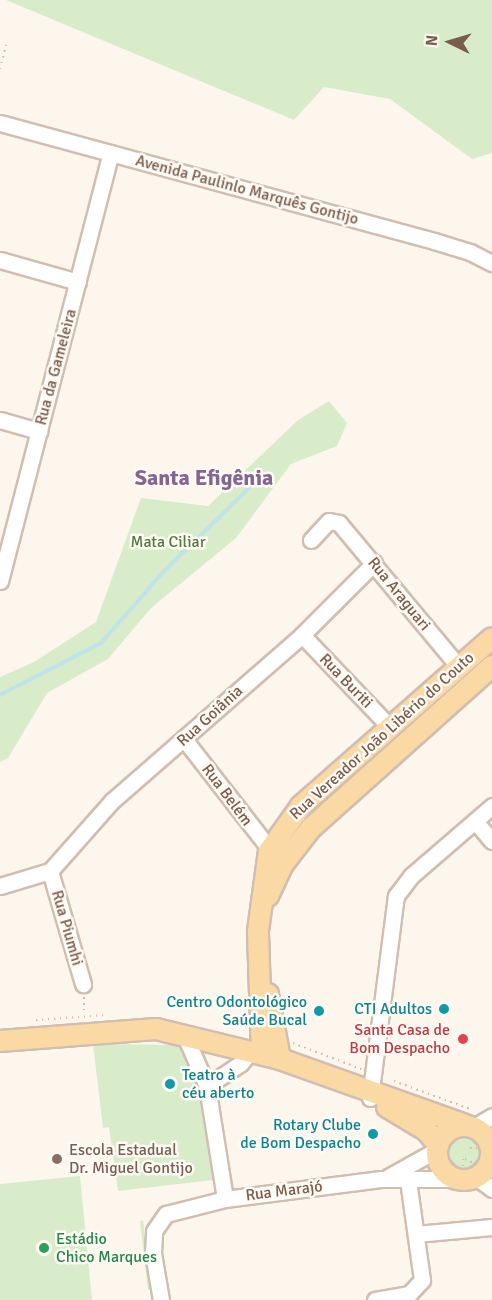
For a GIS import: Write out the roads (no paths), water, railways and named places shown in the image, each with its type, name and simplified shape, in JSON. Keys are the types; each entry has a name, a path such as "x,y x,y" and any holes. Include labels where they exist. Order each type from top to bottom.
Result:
{"main road":[{"name":"Rua Vereador João Libério do Couto","path":"265,1055 262,910 269,892 276,857 301,806 492,638"},
{"name":"Rua Vereador João Libério do Couto","path":"276,857 492,666"},
{"path":"0,1041 136,1028 185,1036 265,1055 367,1093 469,1126 487,1139 490,1154 476,1182 443,1171 438,1147 418,1125 367,1093"},
{"path":"438,1147 448,1131 469,1126"}],"street":[{"name":"Avenida Paulinlo Marquês Gontijo","path":"0,123 434,241 470,252 492,263"},
{"name":"Rua da Gameleira","path":"1,574 111,153"},
{"path":"0,260 78,282"},
{"path":"0,420 39,431"},
{"name":"Rua Araguari","path":"311,540 329,521 339,523 458,666"},
{"name":"Rua Goiânia","path":"50,871 112,801 302,635 374,563"},
{"name":"Rua Buriti","path":"302,635 390,727"},
{"name":"Rua Belém","path":"184,739 276,857"},
{"path":"367,1093 396,896 402,884 492,807"},
{"path":"475,822 492,842"},
{"path":"0,886 50,871"},
{"name":"Rua Piumhi","path":"50,871 83,984"},
{"path":"185,1036 207,1086 225,1199"},
{"path":"207,1086 240,1064 265,1055"},
{"path":"469,1126 492,1116"},
{"name":"Rua Marajó","path":"381,1179 411,1167 438,1147"},
{"name":"Rua Marajó","path":"161,1300 154,1231 166,1214 188,1206 225,1199 381,1179 476,1182"},
{"path":"375,1300 409,1294 422,1280 408,1180"},
{"path":"416,1234 492,1227"}],"waterway":[{"path":"0,695 101,643 165,570 251,486"}],"place":[{"name":"CTI Adultos","path":"444,1009"},
{"name":"Centro Odontológico Saúde Bucal","path":"319,1011"},
{"name":"Santa Casa de Bom Despacho","path":"463,1039"},
{"name":"Teatro à céu aberto","path":"170,1084"},
{"name":"Rotary Clube de Bom Despacho","path":"373,1134"},
{"name":"Escola Estadual Dr. Miguel Gontijo","path":"57,1159"},
{"name":"Estádio Chico Marques","path":"44,1248"}],"district":[{"name":"Santa Efigênia","path":"204,478"}],"park label":[{"name":"Mata Ciliar","path":"168,542"}]}
